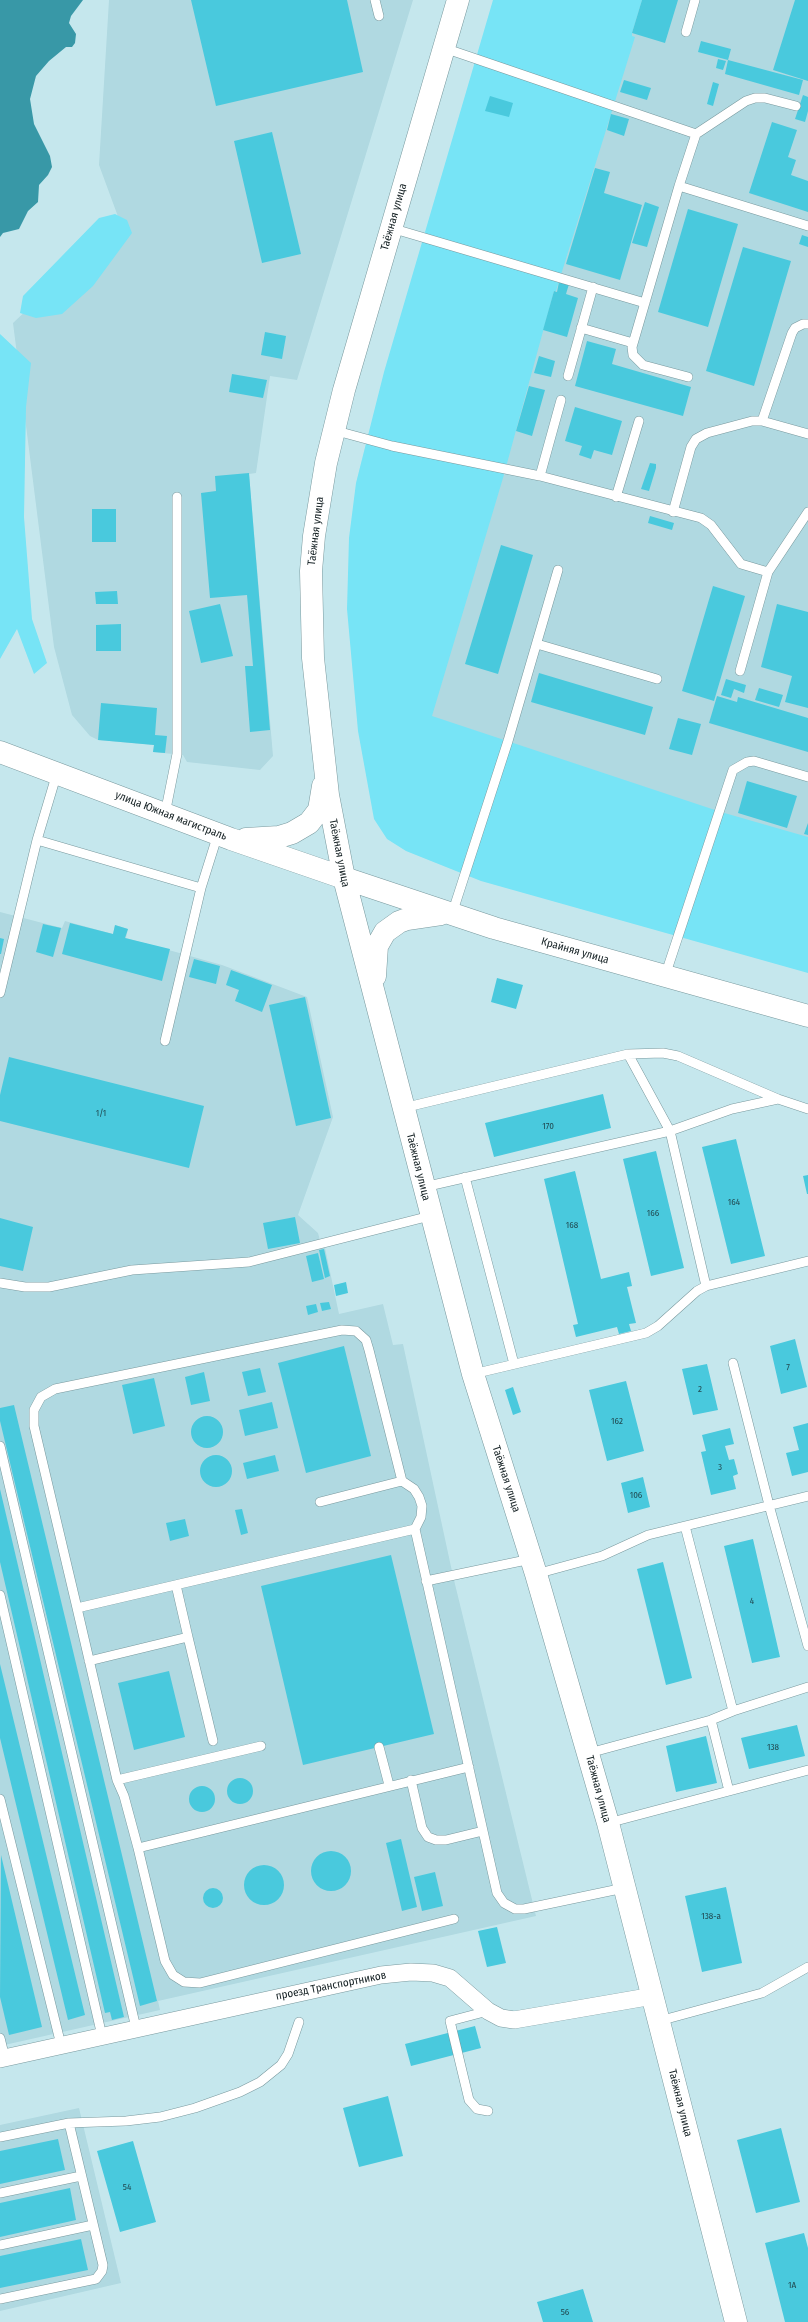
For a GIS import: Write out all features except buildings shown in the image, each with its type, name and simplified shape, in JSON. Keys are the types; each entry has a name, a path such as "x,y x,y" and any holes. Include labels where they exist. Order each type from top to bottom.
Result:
{"main road":[{"name":"Таёжная улица","path":"458,0 391,228 334,430 320,498 311,571 314,658 325,768 344,878 430,1216 473,1374 533,1567 608,1823 736,2322"},
{"name":"улица Южная магистраль","path":"4,756 57,773 224,836 344,878"},
{"path":"224,836 279,837 292,833 309,823 318,810 323,794 325,768"},
{"name":"Крайняя улица","path":"344,878 452,914 664,977 808,1016"},
{"path":"376,1008 377,946 385,932 399,922 407,919 432,914 452,914"}],"street":[{"name":"проезд Транспортников","path":"2,2059 344,1982 411,1972 433,1973 450,1978 488,2011 501,2018 514,2020 653,1996"}],"lane":[{"path":"376,0 379,16"},
{"path":"686,32 695,0"},
{"path":"444,48 696,134"},
{"path":"688,377 643,365 633,355 633,343 696,134 746,101 755,98 765,98 796,106"},
{"path":"680,186 808,226"},
{"path":"391,228 645,303"},
{"path":"568,376 593,287"},
{"path":"762,421 792,334 796,328 802,324 808,324"},
{"path":"581,328 633,343"},
{"path":"540,476 561,400"},
{"path":"616,496 639,421"},
{"path":"673,512 691,447 696,439 744,423 762,421 808,434"},
{"path":"334,430 392,446 540,476 673,512 701,518 711,525 741,564 768,572"},
{"path":"165,814 177,754 178,497"},
{"path":"740,671 768,572 808,512"},
{"path":"452,914 508,741 558,570"},
{"path":"537,644 657,679"},
{"path":"664,977 733,770 747,762 754,761 808,777"},
{"path":"0,992 37,840 57,773"},
{"path":"165,1041 201,888 224,836"},
{"path":"37,840 201,888"},
{"path":"403,1108 628,1054 663,1052 678,1056 778,1099 808,1109"},
{"path":"628,1054 670,1131 706,1286"},
{"path":"423,1188 465,1177 670,1131 715,1113 778,1099"},
{"path":"465,1177 514,1364"},
{"path":"0,1283 24,1287 49,1287 132,1270 249,1262 430,1216"},
{"path":"473,1374 646,1333 658,1326 697,1291 706,1286 808,1261"},
{"path":"454,1919 200,1983 184,1982 173,1975 165,1961 138,1848 124,1796 117,1780 34,1426 34,1410 41,1397 55,1389 342,1330 356,1331 366,1340 402,1481 414,1489 422,1506 421,1517 415,1529 497,1893 504,1903 515,1909 534,1908 624,1888"},
{"path":"733,1363 769,1506 808,1646"},
{"path":"0,1446 136,2028"},
{"path":"320,1502 402,1481"},
{"path":"426,1581 602,1556 648,1535 808,1496"},
{"path":"685,1526 733,1711"},
{"path":"77,1608 415,1529"},
{"path":"176,1585 213,1741"},
{"path":"0,1595 102,2036"},
{"path":"89,1661 188,1637"},
{"path":"588,1753 710,1720 808,1687"},
{"path":"710,1720 729,1791"},
{"path":"117,1780 261,1746"},
{"path":"380,1747 389,1785"},
{"path":"138,1848 389,1785 469,1767"},
{"path":"608,1823 808,1770"},
{"path":"411,1780 422,1828 428,1837 436,1840 446,1840 482,1831"},
{"path":"0,1798 61,2045"},
{"path":"659,2021 762,1993 808,1966"},
{"path":"488,2011 450,2021 469,2100 477,2109 488,2111"},
{"path":"0,2137 69,2123 126,2121 160,2117 194,2108 240,2092 260,2082 281,2065 288,2054 299,2022"},
{"path":"0,2038 2,2059"},
{"path":"0,2299 96,2279 102,2271 102,2265 69,2123"},
{"path":"0,2193 81,2176"},
{"path":"0,2245 93,2225"}],"shaded area":[{"path":"0,0 83,0 71,16 69,23 76,34 75,43 72,47 66,47 49,61 36,76 30,99 34,124 50,156 52,167 48,175 39,185 38,202 28,211 19,229 3,233 0,237"},
{"path":"109,0 413,0 297,380 270,376 256,473 249,474 273,756 260,770 187,762 183,755 153,752 154,745 98,740 90,736 72,715 54,647 13,323 120,222 99,165"},
{"path":"493,0 642,0 632,33 632,36 635,37 556,291 554,291 503,478 432,716 721,812 808,837 808,973 481,881 406,851 387,839 374,819 358,731 347,609 349,538 356,483 384,372"},
{"path":"620,0 808,0 808,858 412,733"},
{"path":"115,214 127,220 132,233 93,286 62,314 36,318 20,313 23,296 99,218"},
{"path":"0,334 31,363 26,407 24,517 32,619 47,663 34,674 17,629 0,659"},
{"path":"0,912 62,928 65,921 113,934 115,925 128,929 126,938 222,965 307,997 333,1117 298,1215 318,1233 322,1248 325,1248 339,1314 383,1304 393,1345 403,1344 453,1576 536,1916 158,2001 160,2010 0,2046"},
{"path":"79,2108 121,2283 0,2311 0,2125"}]}
